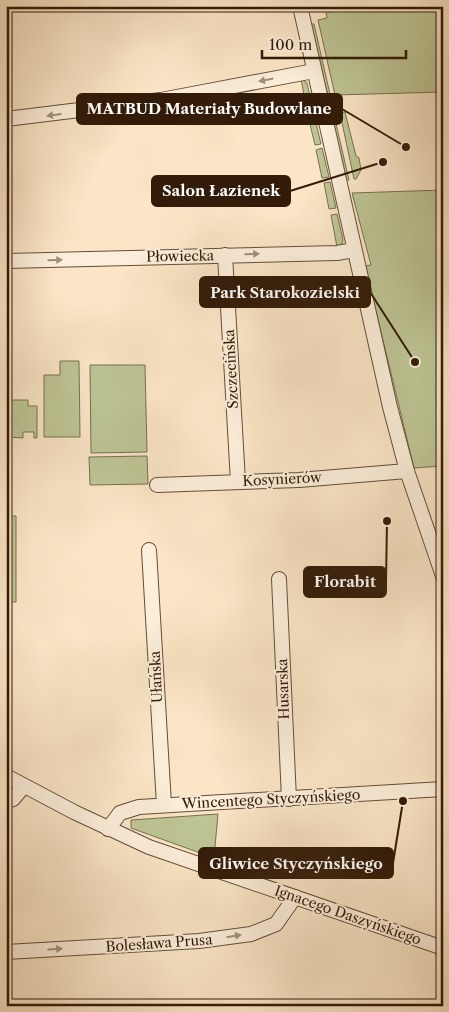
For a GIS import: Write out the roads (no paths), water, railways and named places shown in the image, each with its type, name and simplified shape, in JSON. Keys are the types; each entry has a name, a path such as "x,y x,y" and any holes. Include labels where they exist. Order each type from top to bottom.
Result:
{"street":[{"path":"300,6 390,407 407,471 443,576"},
{"path":"6,119 161,100 314,71"},
{"name":"Płowiecka","path":"6,261 354,250"},
{"name":"Szczecińska","path":"225,255 238,482"},
{"name":"Kosynierów","path":"157,485 299,480 407,471"},
{"name":"Ułańska","path":"149,550 164,805"},
{"name":"Husarska","path":"279,579 288,798"},
{"name":"Ignacego Daszyńskiego","path":"6,776 108,829 149,847 443,948"},
{"path":"6,801 13,799 24,786"},
{"name":"Wincentego Styczyńskiego","path":"108,829 116,817 127,809 164,805 443,789"},
{"name":"Bolesława Prusa","path":"6,952 199,941 251,934 276,924 295,897"}],"place":[{"name":"MATBUD Materiały Budowlane","path":"406,147"},
{"name":"Salon Łazienek","path":"383,162"},
{"name":"Park Starokozielski","path":"415,362"},
{"name":"Florabit","path":"387,521"},
{"name":"Gliwice Styczyńskiego","path":"403,801"}]}
